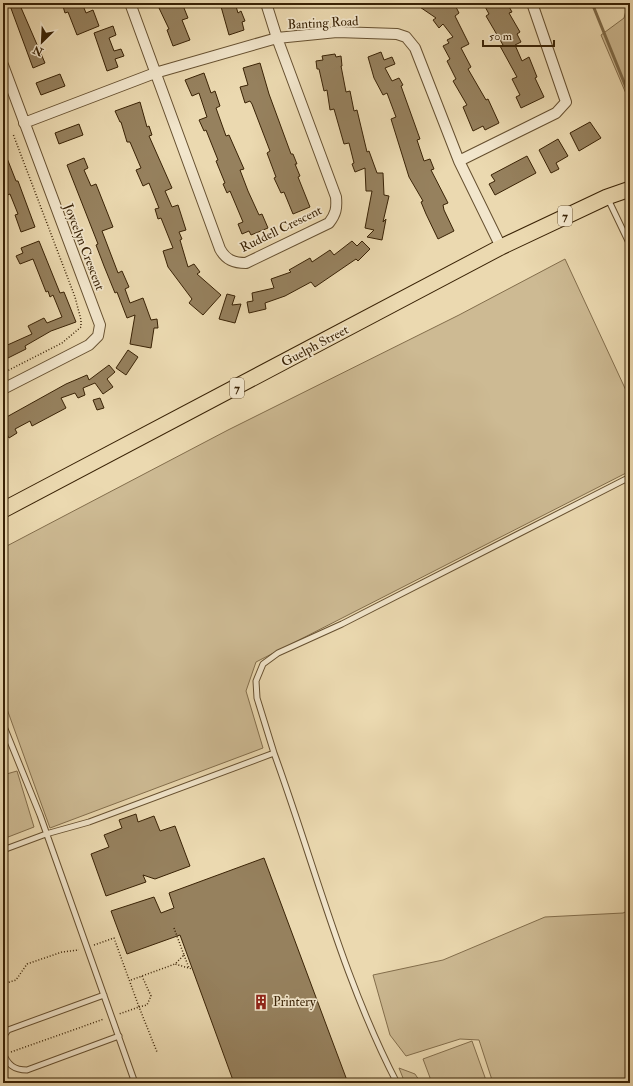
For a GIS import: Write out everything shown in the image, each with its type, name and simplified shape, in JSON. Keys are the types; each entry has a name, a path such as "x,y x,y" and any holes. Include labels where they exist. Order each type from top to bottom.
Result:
{"main road":[{"name":"Guelph Street","path":"3,510 501,247 607,197 630,189"}],"street":[{"name":"Ruddell Crescent","path":"130,3 220,249 229,260 236,263 246,263 329,223 335,215 337,206 336,197 277,38 266,3"},
{"path":"459,161 556,113 566,102 532,3"},
{"name":"Banting Road","path":"24,122 155,73 277,38 337,32 397,34 406,37 415,48 459,161 501,247"},
{"name":"Joycelyn Crescent","path":"3,65 100,325 100,332 94,341 89,345 3,389"}],"lane":[{"path":"607,197 630,245"},
{"path":"396,1083 370,1028 336,936 256,698 256,681 263,664 278,653 342,624 630,477"},
{"path":"3,724 40,815 135,1083"},
{"path":"3,850 46,834 89,822 274,753"},
{"path":"3,1037 8,1030 104,995"},
{"path":"3,1053 8,1063 18,1070 27,1070 119,1036"}],"path":[{"path":"3,372 62,343 81,327 81,320 75,297 13,134"},
{"path":"174,928 189,968"},
{"path":"3,984 16,980 27,964 62,952 74,951 87,947"},
{"path":"130,980 175,964 184,955"},
{"path":"175,964 192,969"},
{"path":"142,976 150,996 147,1005 140,1007 157,1052"},
{"path":"3,1073 8,1083"}],"shaded area":[{"path":"628,3 630,3 630,103 601,35 624,18"},
{"path":"565,259 630,399 630,471 256,662 246,691 263,748 50,828 3,698 3,548 228,430 459,315"},
{"path":"17,771 34,827 3,839 3,775"},
{"path":"630,910 630,1083 493,1083 479,1040 460,1039 406,1056 390,1035 373,975 443,960 545,917 623,913"},
{"path":"472,1041 487,1083 432,1083 423,1059"},
{"path":"399,1068 415,1074 421,1083 405,1083"}],"building":[{"path":"9,3 19,3 45,63 33,68"},
{"path":"62,3 82,3 86,13 93,10 99,26 77,35 68,12 65,13"},
{"path":"172,3 182,3 188,18 182,20 190,40 173,46 167,30 169,29 159,8"},
{"path":"220,3 235,3 238,13 241,11 245,21 242,22 244,30 229,35"},
{"path":"414,3 453,3 459,13 455,16 469,44 461,48 471,67 468,69 486,100 488,99 499,123 485,130 483,126 473,131 463,107 467,105 453,81 456,79 447,61 450,59 443,46 449,43 447,40 453,37 443,24 439,28 433,20 436,18"},
{"path":"483,3 507,3 512,12 509,13 520,32 517,34 521,42 515,45 522,61 529,57 537,77 535,78 544,97 521,108 516,97 520,95 512,79 517,77 500,46 503,45 486,16 489,14"},
{"path":"113,26 116,35 109,38 114,51 121,49 124,56 115,59 118,67 107,71 94,33"},
{"path":"381,52 384,60 392,57 395,64 385,68 392,81 399,78 403,85 401,86 420,139 417,140 424,161 430,159 434,169 431,170 448,203 443,205 444,210 454,231 438,239 421,202 423,201 409,177 391,119 396,117 387,93 383,95 374,78 368,57"},
{"path":"335,54 336,57 341,56 341,66 346,92 350,91 354,111 357,110 367,152 369,151 377,173 383,173 384,195 389,196 383,222 386,219 382,240 367,237 374,230 365,228 372,191 366,191 365,168 355,172 352,164 354,163 349,143 344,144 334,109 330,110 327,90 324,91 319,69 317,69 316,61 323,60 322,56"},
{"path":"260,63 269,94 291,154 293,154 297,164 295,164 300,176 298,177 310,207 293,214 284,192 281,193 274,178 276,177 267,153 270,151 252,104 250,101 245,103 240,87 248,85 243,68"},
{"path":"204,73 211,93 215,91 220,106 216,108 226,136 229,135 244,169 240,170 248,191 259,215 262,214 268,228 251,235 249,231 242,234 238,224 243,222 230,191 227,193 223,184 225,183 216,161 218,160 206,130 204,131 199,120 207,117 199,93 192,96 185,80"},
{"path":"60,74 65,86 41,95 36,83"},
{"path":"140,102 147,127 149,126 152,135 149,136 172,188 165,191 172,207 178,205 186,230 179,232 188,267 194,264 200,272 197,274 221,295 203,315 189,303 192,299 168,267 163,251 173,248 161,218 158,219 155,209 159,208 149,183 143,186 136,170 141,168 130,142 127,142 121,122 115,111"},
{"path":"590,122 601,138 579,151 570,133"},
{"path":"79,124 83,135 59,144 55,133"},
{"path":"558,139 568,156 556,163 559,169 551,173 539,150"},
{"path":"3,148 16,181 18,181 35,227 21,232 15,215 18,214 10,194 5,196 3,189"},
{"path":"527,156 536,173 495,195 489,184 495,181 491,175"},
{"path":"84,158 88,168 84,170 91,186 96,184 113,227 102,231 118,273 122,271 129,287 125,289 130,303 143,298 151,320 157,319 158,328 154,328 151,348 130,344 135,315 127,318 117,292 115,293 96,245 98,244 67,165"},
{"path":"39,241 60,293 64,292 76,322 51,331 25,346 26,349 6,359 3,347 32,334 28,326 44,318 47,323 62,317 53,295 50,297 48,291 46,292 33,259 20,264 16,256 23,253 21,248"},
{"path":"352,241 357,246 362,241 370,249 358,261 356,259 315,287 311,282 285,296 265,303 266,309 249,313 247,302 253,301 252,293 274,288 271,279 291,272 289,270 310,258 312,262 330,250 334,255"},
{"path":"227,294 235,296 232,305 241,304 235,323 219,319"},
{"path":"128,350 138,357 126,375 116,368"},
{"path":"109,365 115,372 107,379 113,387 103,394 95,383 83,388 85,395 78,398 75,393 61,398 66,408 32,426 30,421 15,429 17,433 9,438 3,427 3,419 66,384 87,375 89,380"},
{"path":"100,398 104,408 97,410 93,400"},
{"path":"136,814 138,822 154,816 160,831 175,826 190,866 155,879 143,875 146,882 106,896 91,854 109,847 104,835 122,828 119,820"},
{"name":"Printery","path":"264,858 348,1083 234,1083 180,935 127,954 111,911 154,897 161,913 174,908 169,893"}],"waterway":[{"path":"592,3 630,97"}],"place":[{"name":"Printery","path":"261,1002"}]}
